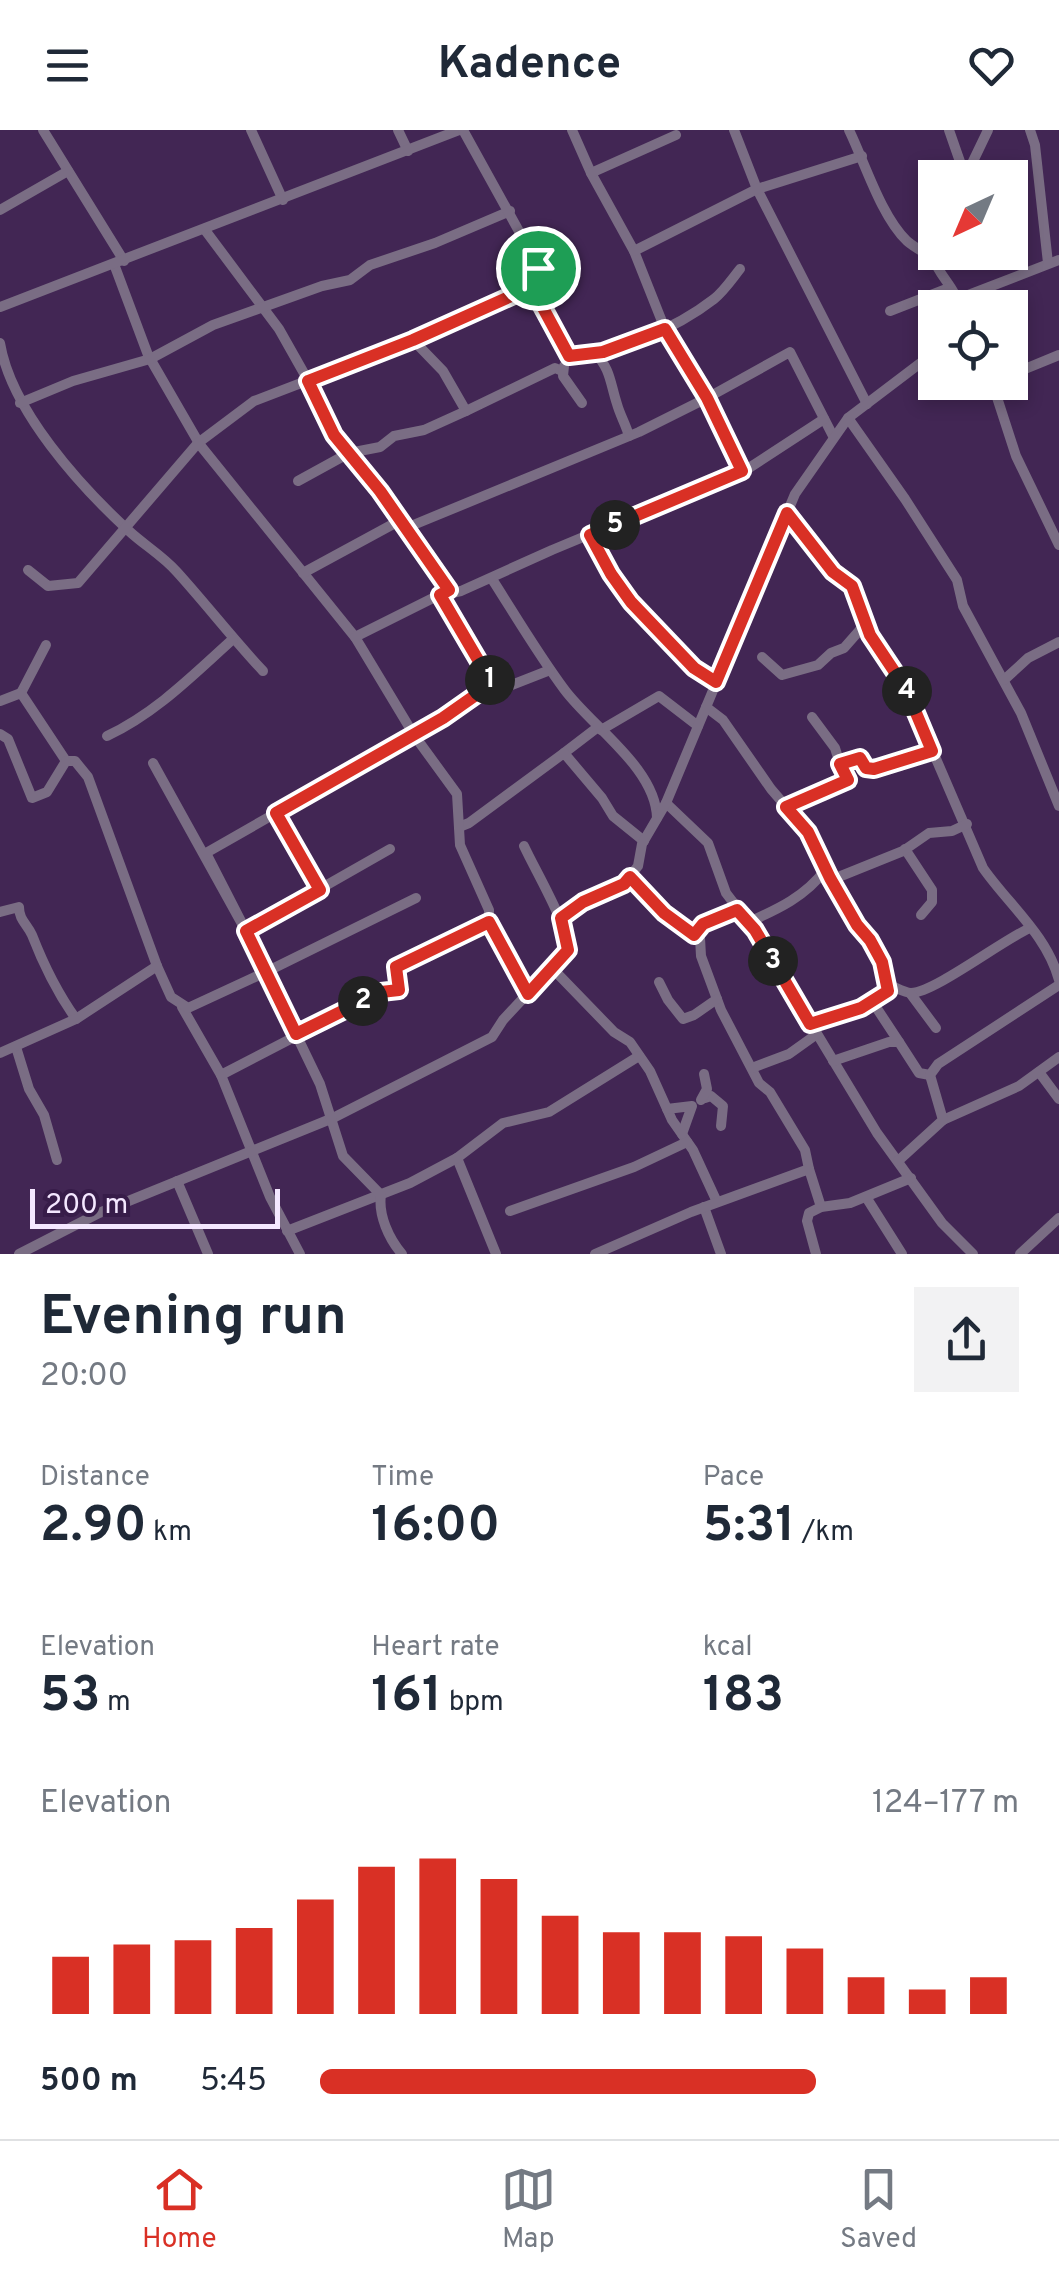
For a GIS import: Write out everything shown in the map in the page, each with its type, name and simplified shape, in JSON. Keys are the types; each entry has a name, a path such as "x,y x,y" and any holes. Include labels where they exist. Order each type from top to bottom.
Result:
{"street":[{"path":"43,130 119,263 150,359 198,443 355,637 414,735 457,794 464,858 485,899 489,922 528,994"},
{"path":"251,130 283,200"},
{"path":"398,130 408,151"},
{"path":"0,307 461,130 510,211 538,268 542,306 569,356"},
{"path":"572,130 590,172 634,251 665,329 707,398 742,471"},
{"path":"849,130 896,228 918,249"},
{"path":"949,130 959,160"},
{"path":"973,160 988,130"},
{"path":"988,290 1053,261 1030,130"},
{"path":"735,131 757,190 866,404"},
{"path":"590,172 676,135"},
{"path":"634,251 757,190 862,156"},
{"path":"0,210 68,171"},
{"path":"20,403 73,381 150,359 213,325 264,310 322,286 350,280 370,265 510,211"},
{"path":"205,230 264,310 308,381 334,435 406,528 494,687"},
{"path":"28,570 48,586 78,583 198,443 254,402 413,340 518,293 538,268"},
{"path":"569,356 665,329 716,298 740,269"},
{"path":"890,311 949,288 940,270"},
{"path":"413,340 444,371 466,411"},
{"path":"0,342 9,380 20,403 62,458 125,528 177,572 262,672"},
{"path":"594,352 606,364 613,380 629,436"},
{"path":"406,528 629,436 790,352 833,436"},
{"path":"562,372 569,356"},
{"path":"1028,368 1056,356 1059,372"},
{"path":"561,918 583,902 624,884 638,866 644,842 667,799 794,494 848,418 918,365"},
{"path":"298,481 349,453 380,448 394,436 424,430 555,368 562,372 582,404"},
{"path":"998,400 1016,456 1059,545"},
{"path":"848,418 957,580 963,606 1021,713 1059,806"},
{"path":"355,637 444,592 461,591 742,471 824,420"},
{"path":"787,513 833,572 852,586 870,635 906,689 983,868 1007,893 1056,967 1059,982 938,1064 930,1075"},
{"path":"303,573 397,522 406,528"},
{"path":"590,535 631,602 694,668 716,682"},
{"path":"492,578 550,670 645,782 656,806 656,819"},
{"path":"762,658 782,674 805,670 844,648 866,623"},
{"path":"107,736 134,724 166,700 233,638"},
{"path":"1004,680 1028,658 1059,642"},
{"path":"0,701 21,693 46,645"},
{"path":"381,1196 344,1156 333,1118 296,1034 206,853 414,735 466,700 550,670"},
{"path":"21,693 66,761"},
{"path":"459,827 600,729 659,696 698,726"},
{"path":"706,707 723,720 808,832 857,925 870,940 889,985 888,991 861,1008 810,1024"},
{"path":"786,807 848,780 835,748 812,716"},
{"path":"0,734 8,739 32,798 47,792 66,761"},
{"path":"840,764 860,758 866,768 874,769 932,751"},
{"path":"564,753 613,816 644,842"},
{"path":"66,761 75,761 88,777 157,966 171,997 182,1007 221,1075 270,1198 300,1254"},
{"path":"154,762 246,931"},
{"path":"645,782 667,799 708,843 726,894 748,923 876,1133 942,1222 973,1254"},
{"path":"276,813 320,890"},
{"path":"832,880 905,849 929,833 952,831 967,824"},
{"path":"20,1254 98,1213 333,1118 492,1037 568,950 561,918 524,846"},
{"path":"246,931 390,849"},
{"path":"905,849 932,890 932,902 921,915"},
{"path":"748,923 788,905 826,869"},
{"path":"630,877 664,913 700,938 701,956 718,1000 752,1068 805,1150 820,1207"},
{"path":"182,1007 192,1008 416,898"},
{"path":"0,912 18,907 51,984 76,1019"},
{"path":"694,935 703,924 737,910"},
{"path":"221,1075 381,992 399,990 396,967 489,922"},
{"path":"910,993 954,974 999,942 1030,928"},
{"path":"0,1053 76,1019 157,966"},
{"path":"553,969 614,1032 630,1042 717,1202"},
{"path":"659,982 683,1018 718,1000"},
{"path":"889,985 910,993 936,1028"},
{"path":"872,1001 919,1073 930,1075"},
{"path":"752,1068 789,1054 817,1034"},
{"path":"834,1062 898,1042"},
{"path":"16,1047 29,1089 44,1114 57,1160"},
{"path":"288,1231 381,1196 457,1158 503,1123 549,1112 639,1056"},
{"path":"898,1161 943,1120 1019,1086 1059,1057"},
{"path":"1039,1072 1059,1099"},
{"path":"704,1074 705,1098"},
{"path":"930,1075 943,1120"},
{"path":"666,1109 692,1106 711,1096 723,1106 721,1126"},
{"path":"510,1211 634,1168 684,1138 692,1106"},
{"path":"457,1158 496,1254"},
{"path":"595,1254 625,1249 704,1207 809,1169"},
{"path":"816,1254 808,1212 850,1203 912,1178"},
{"path":"177,1182 208,1254"},
{"path":"381,1196 379,1206 392,1243 402,1254"},
{"path":"866,1196 902,1254"},
{"path":"704,1207 722,1254"},
{"path":"1020,1254 1059,1218"}],"route":[{"path":"538,268 542,306 569,356 603,352 665,329 707,398 742,471 590,535 631,602 694,668 716,682 787,513 833,572 852,586 870,635 906,689 932,751 874,769 866,768 860,758 846,760 840,764 848,780 786,807 808,832 830,878 882,962 888,991 861,1008 810,1024 755,930 737,910 720,914 694,935 664,913 630,877 561,918 568,950 528,994 489,922 396,967 399,990 381,992 296,1034 246,931 320,890 276,813 494,687 440,595 449,590 380,491 334,435 308,381 518,293 538,268"}]}
